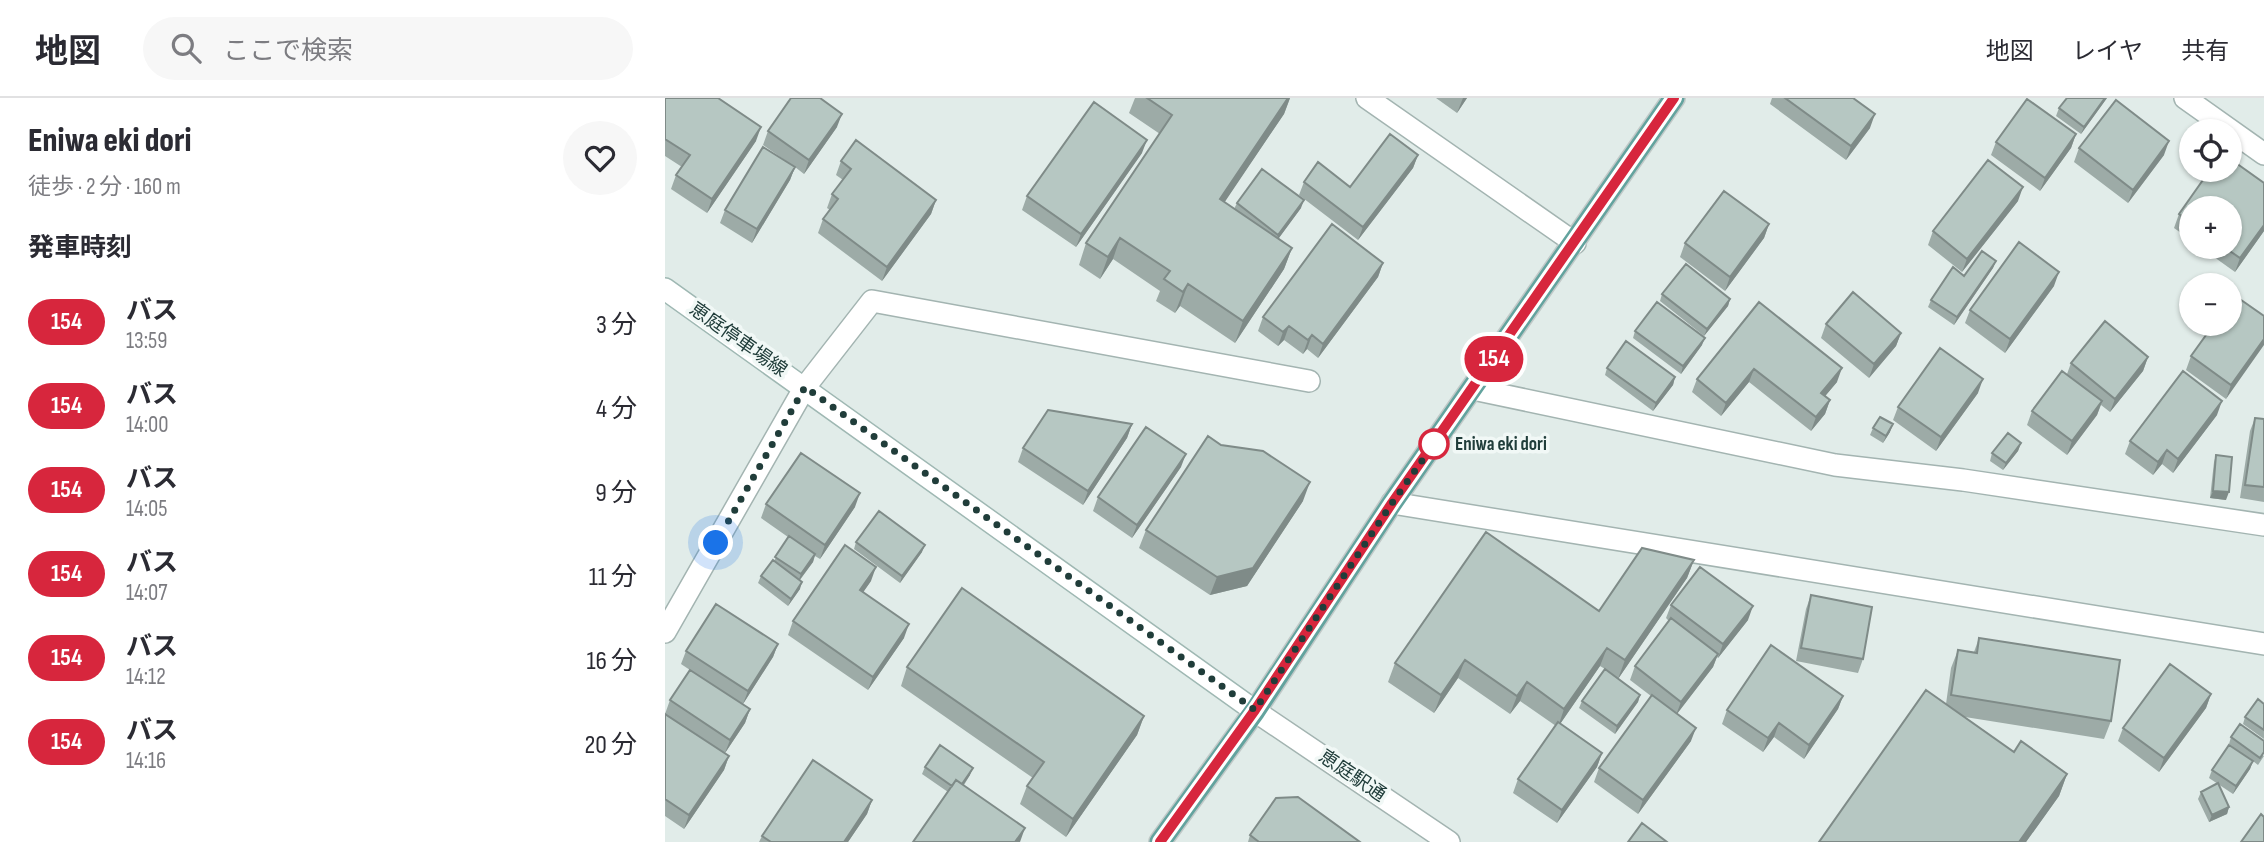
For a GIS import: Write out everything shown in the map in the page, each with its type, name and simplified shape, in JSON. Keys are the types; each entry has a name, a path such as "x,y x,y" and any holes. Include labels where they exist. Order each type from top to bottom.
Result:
{"main road":[{"path":"1160,842 1255,710 1392,503 1674,98"}],"street":[{"path":"1367,98 1575,243"},
{"path":"2185,98 2264,154"},
{"name":"恵庭停車場線","path":"665,289 1255,710"},
{"path":"665,632 805,387 872,301 1309,381"},
{"path":"1473,389 1835,464 1963,480 2264,525"},
{"path":"1392,503 2264,644"},
{"name":"恵庭駅通","path":"1255,710 1449,842"}],"building":[{"path":"665,98 718,98 761,127 712,199 676,175 690,155 665,139"},
{"path":"791,98 820,98 842,114 809,160 768,131"},
{"path":"1147,98 1288,98 1220,199 1292,248 1243,321 1188,284 1183,292 1164,279 1170,271 1120,238 1108,257 1086,243 1172,115"},
{"path":"1785,98 1853,98 1875,114 1851,146"},
{"path":"2067,98 2105,98 2084,127 2059,108"},
{"path":"2027,99 2076,134 2045,178 1996,142"},
{"path":"2116,100 2169,141 2133,190 2079,148"},
{"path":"1094,102 1147,140 1081,234 1027,196"},
{"path":"1390,134 1418,155 1363,227 1304,182 1318,162 1350,187"},
{"path":"856,140 936,200 887,267 823,219 838,199 832,194 851,169 841,161"},
{"path":"763,147 795,167 757,229 725,210"},
{"path":"1988,160 2023,187 1967,259 1933,231"},
{"path":"2242,167 2264,183 2264,225 2242,255 2242,196 2192,196 2202,182 2242,182"},
{"path":"1262,169 1304,200 1278,235 1237,203"},
{"path":"1724,191 1769,224 1730,277 1685,243"},
{"path":"1332,224 1383,263 1323,344 1312,335 1308,340 1289,326 1283,332 1263,317"},
{"path":"2019,242 2059,272 2010,339 1970,310"},
{"path":"1982,251 1996,261 1957,317 1931,300 1953,267 1964,276"},
{"path":"1686,264 1730,299 1707,329 1662,294"},
{"path":"1853,292 1901,333 1874,364 1826,324"},
{"path":"2242,301 2264,316 2264,339 2231,385 2191,356 2205,336 2242,336"},
{"path":"1657,302 1705,338 1683,366 1635,331"},
{"path":"1759,302 1842,368 1821,393 1830,400 1816,417 1754,369 1726,403 1697,379"},
{"path":"2105,321 2148,357 2115,399 2071,363"},
{"path":"1626,341 1675,377 1656,403 1607,368"},
{"path":"1940,348 1983,379 1941,437 1898,407"},
{"path":"2062,371 2102,401 2072,441 2032,411"},
{"path":"2183,371 2222,401 2178,459 2167,450 2158,462 2130,441"},
{"path":"1048,410 1132,424 1088,491 1023,448"},
{"path":"1880,417 1893,424 1886,436 1873,428"},
{"path":"2255,418 2264,419 2264,487 2245,485"},
{"path":"1146,427 1186,454 1137,525 1098,497"},
{"path":"2008,433 2021,443 2006,463 1992,453"},
{"path":"1208,436 1221,445 1263,451 1310,482 1253,568 1217,577 1146,530"},
{"path":"801,453 860,493 825,545 766,504"},
{"path":"2216,455 2232,457 2229,492 2213,491"},
{"path":"879,511 925,545 902,576 856,542"},
{"path":"1486,532 1599,611 1642,548 1694,560 1625,660 1607,648 1564,709 1527,682 1517,696 1465,660 1441,695 1395,663"},
{"path":"789,536 815,554 801,574 775,557"},
{"path":"845,545 876,567 860,590 909,624 873,677 793,621"},
{"path":"773,560 802,582 791,599 761,576"},
{"path":"1700,567 1753,606 1723,644 1671,605"},
{"path":"962,588 1144,716 1073,819 1027,786 1044,762 907,667"},
{"path":"1811,595 1872,607 1863,659 1801,648"},
{"path":"716,604 778,644 748,691 686,651"},
{"path":"1671,618 1718,654 1681,702 1635,666"},
{"path":"1979,638 2120,660 2111,721 1951,695 1958,650 1977,653"},
{"path":"1771,645 1843,696 1809,745 1779,723 1768,738 1727,710"},
{"path":"2170,664 2211,694 2164,758 2123,728"},
{"path":"1605,669 1640,695 1617,726 1582,701"},
{"path":"690,670 750,709 730,740 670,700"},
{"path":"1926,690 2014,752 2021,741 2067,774 2019,842 1819,842"},
{"path":"1652,695 1696,728 1643,800 1599,768"},
{"path":"2258,699 2264,704 2264,730 2245,717"},
{"path":"665,714 729,756 689,815 665,799"},
{"path":"1558,722 1602,753 1562,810 1518,779"},
{"path":"2240,724 2264,741 2264,752 2260,758 2231,737"},
{"path":"940,745 973,768 962,784 956,780 952,786 925,767"},
{"path":"2229,745 2253,761 2236,786 2212,770"},
{"path":"813,760 872,800 844,842 771,842 762,836"},
{"path":"956,780 1025,828 1015,842 913,842"},
{"path":"2218,783 2229,807 2212,815 2201,792"},
{"path":"1298,797 1360,842 1259,842 1250,835 1276,798"},
{"path":"2261,814 2264,817 2264,842 2241,842"},
{"path":"1642,823 1667,842 1628,842"}],"bus line":[{"name":"154","path":"1160,842 1255,710 1392,503 1674,98"}],"place":[{"name":"Eniwa eki dori","path":"1434,444"}],"route":[{"path":"716,543 805,387 1255,710 1434,444"}]}
